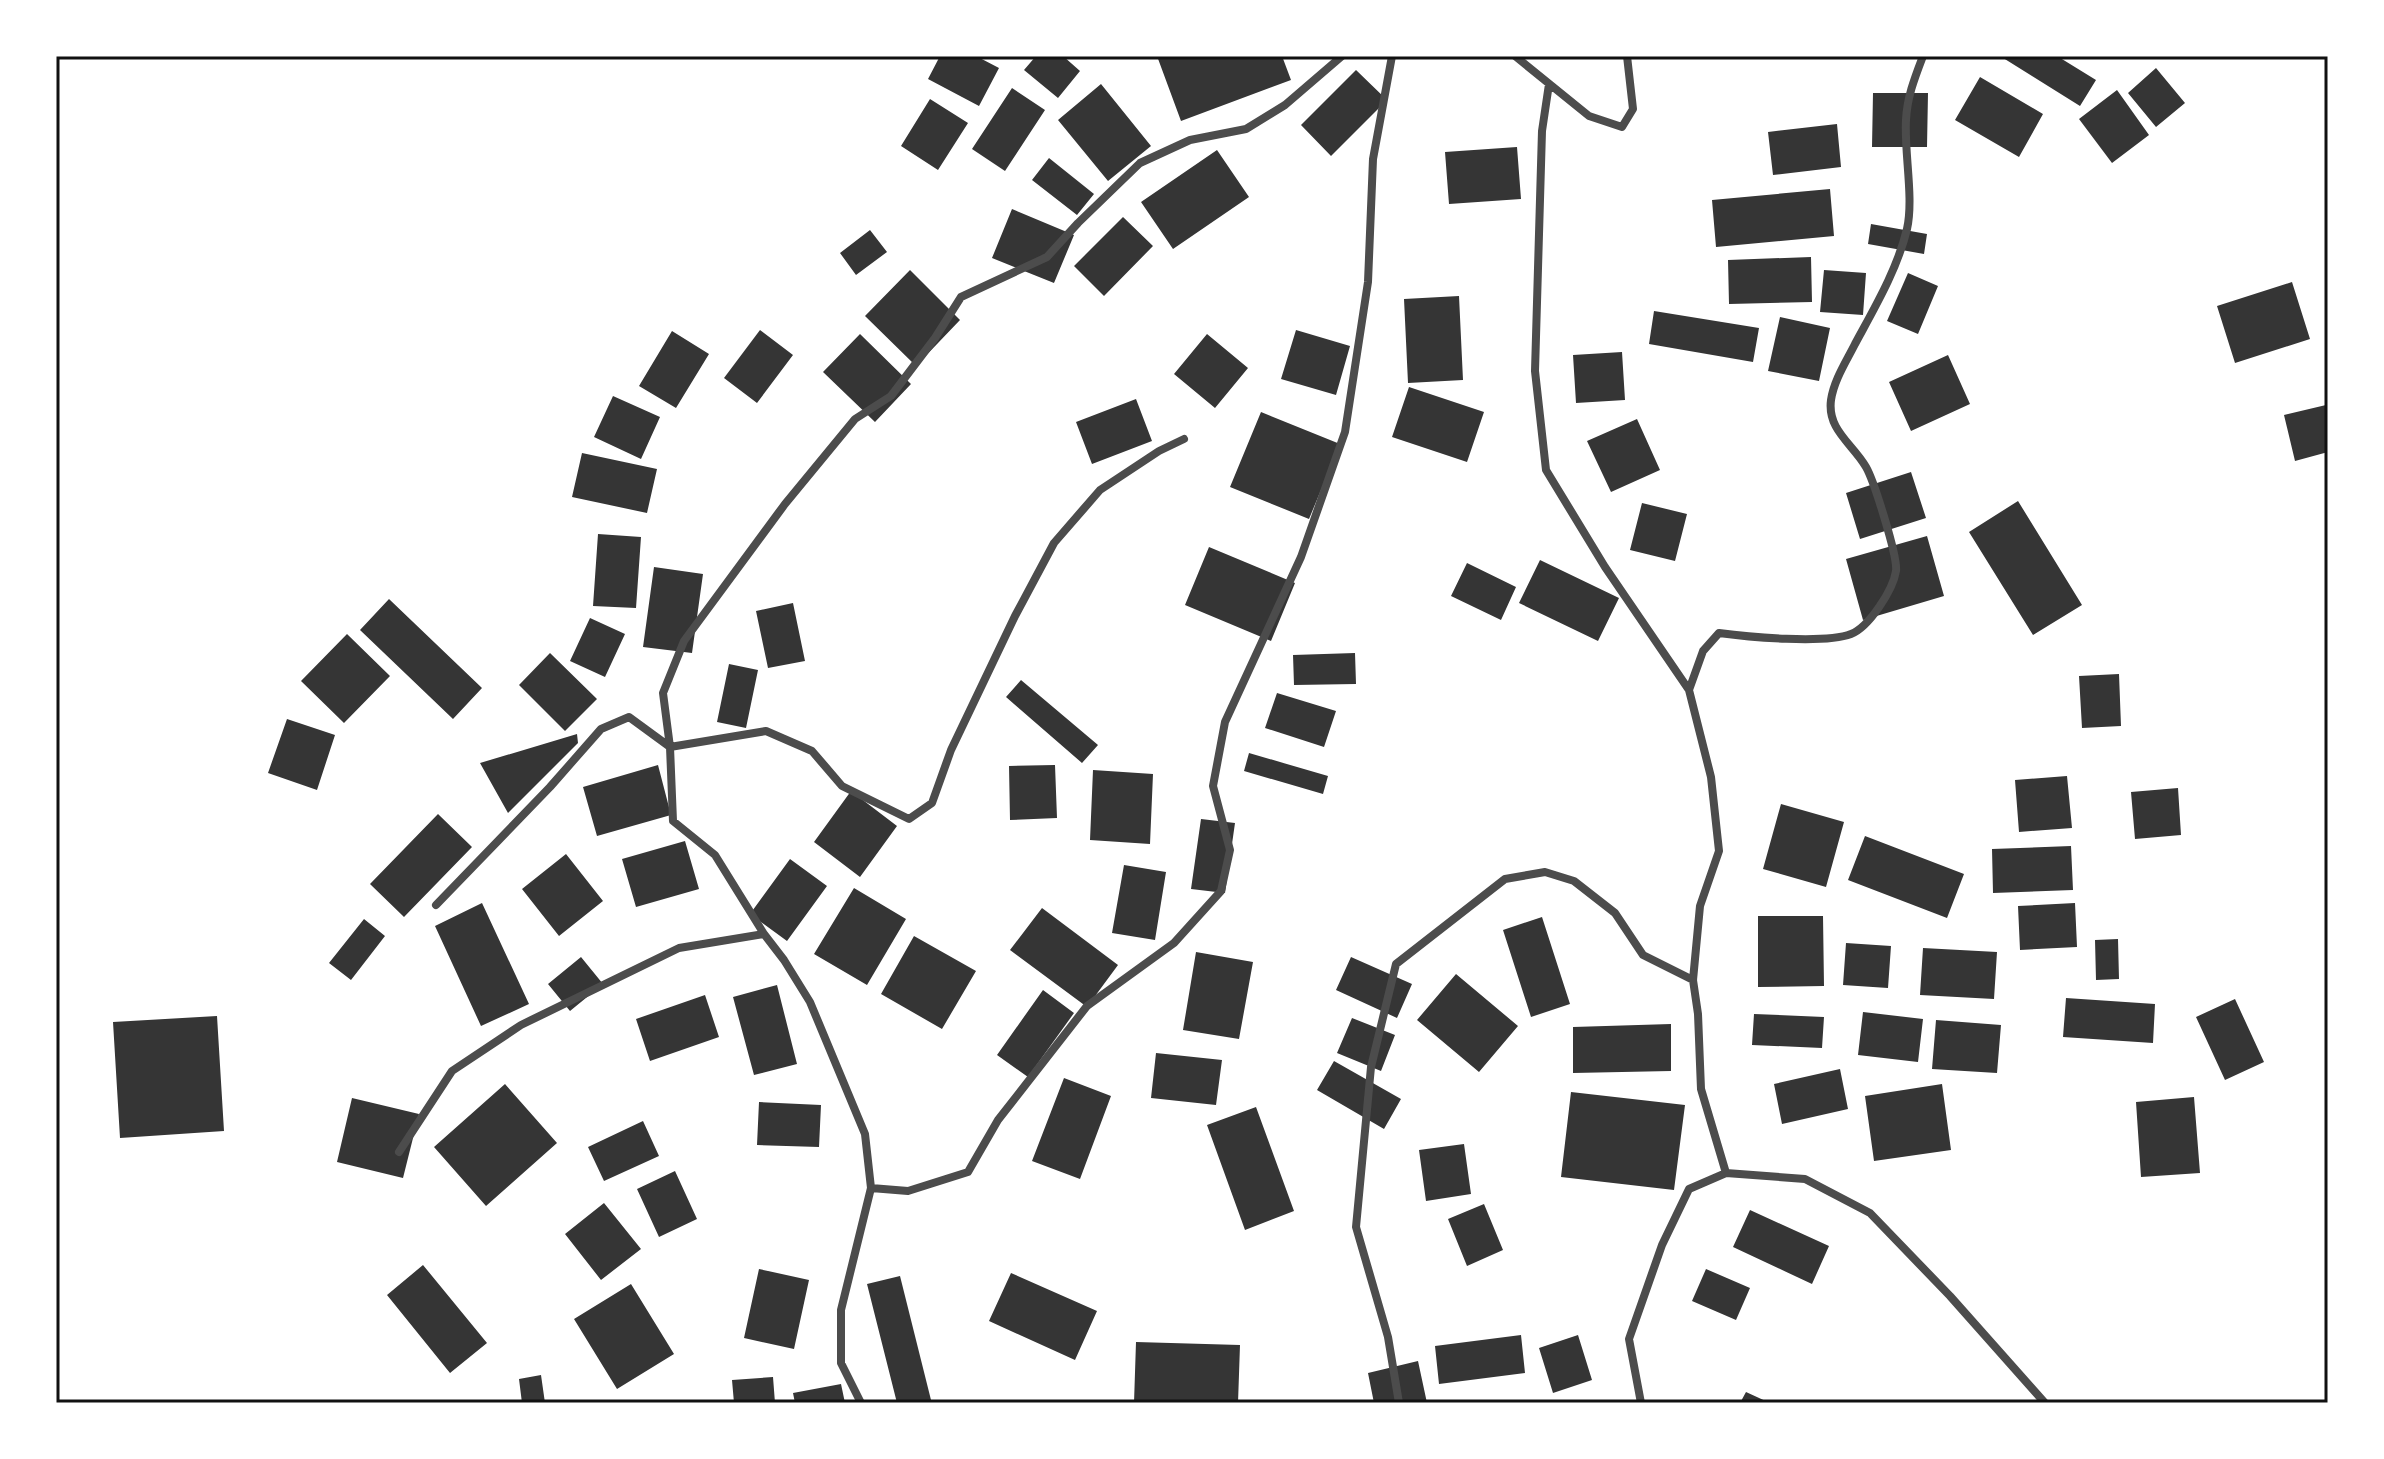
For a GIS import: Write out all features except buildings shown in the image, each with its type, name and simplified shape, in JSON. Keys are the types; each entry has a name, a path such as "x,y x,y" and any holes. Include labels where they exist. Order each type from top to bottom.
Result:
{"street":[{"path":"861,1403 841,1363 841,1310 871,1188 865,1134 810,1002 715,855 673,821 670,747 663,693 684,641 785,504 855,419 891,396 935,338 961,297 1047,257 1140,163 1190,140 1246,129 1285,105 1342,56"},
{"path":"871,1188 908,1191 968,1172 998,1120 1087,1006 1174,943 1221,891 1230,850 1213,786 1225,722 1301,557 1345,432 1368,282 1373,159 1392,56"},
{"path":"1515,56 1589,116 1622,127 1633,109 1627,56"},
{"path":"1689,690 1703,651 1719,633 1827,639 1853,633 1865,625 1887,596 1896,571 1895,552 1866,467 1833,423 1831,402 1837,378 1899,256 1908,224 1905,121 1911,85 1923,56"},
{"path":"1549,84 1542,131 1535,371 1546,470 1605,567 1689,690 1711,777 1719,851 1700,906 1693,980 1698,1014 1701,1089 1726,1173"},
{"path":"436,905 550,787 601,729 629,717 670,747 766,731 812,751 842,786 909,819 932,803 951,750 1054,543 1100,490 1159,451 1184,439"},
{"path":"1399,1403 1388,1337 1356,1227 1371,1067 1396,964 1505,879 1545,872 1574,881 1615,913 1643,955 1693,980"},
{"path":"399,1152 452,1071 521,1025 679,948 764,934"},
{"path":"1641,1403 1629,1339 1662,1245 1689,1189 1726,1173 1805,1179 1870,1213 1950,1296 2045,1403"}]}
